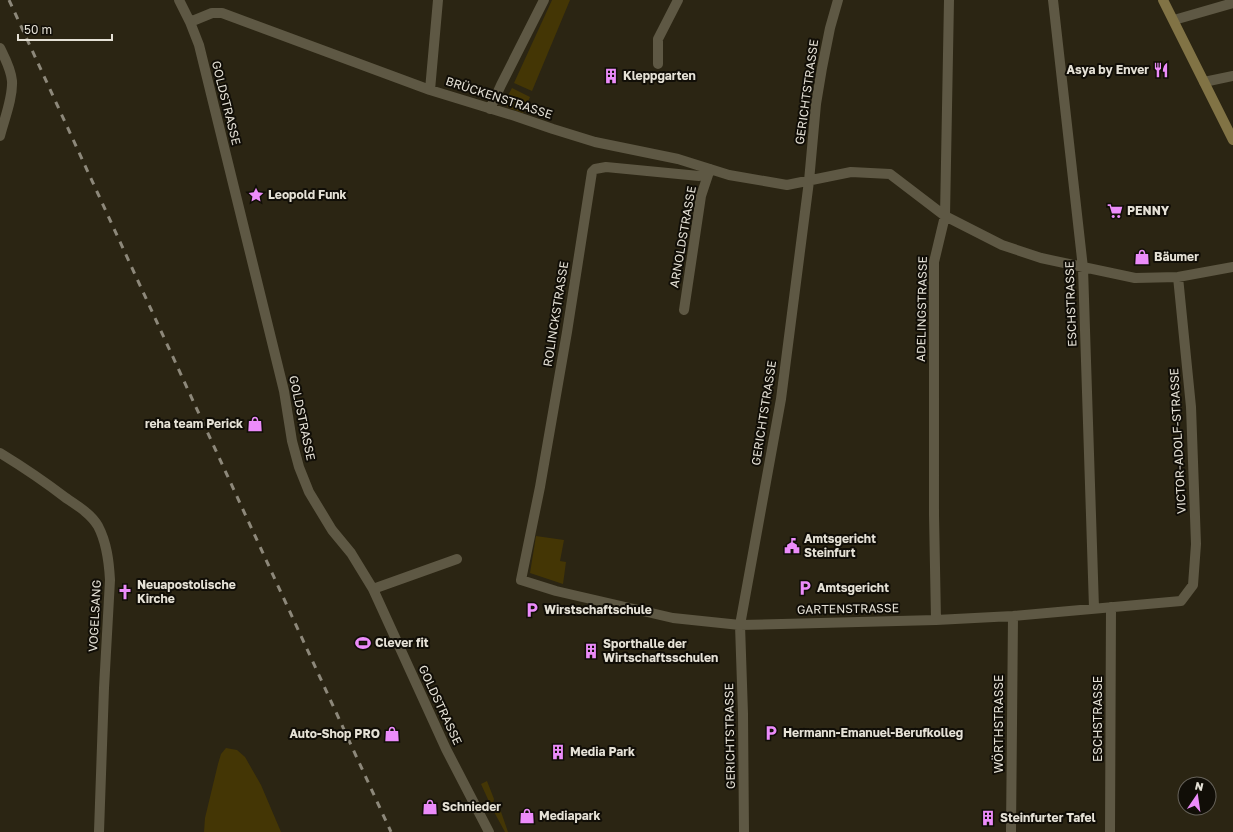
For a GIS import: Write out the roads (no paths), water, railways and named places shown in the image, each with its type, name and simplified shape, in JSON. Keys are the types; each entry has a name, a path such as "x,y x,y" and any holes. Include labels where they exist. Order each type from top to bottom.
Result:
{"main road":[{"path":"1163,0 1233,140"}],"street":[{"name":"GOLDSTRASSE","path":"179,0 199,45 281,376 298,467 309,492 332,530 377,588 446,749 489,832"},
{"path":"430,90 438,0"},
{"path":"490,109 544,0"},
{"path":"658,64 658,40 678,0"},
{"name":"GERICHTSTRASSE","path":"744,832 743,714 740,625 781,399 809,181 816,104 830,28 838,0"},
{"name":"ADELINGSTRASSE","path":"936,620 934,514 934,262 945,216 949,0"},
{"name":"ESCHSTRASSE","path":"1053,0 1083,268 1094,608"},
{"path":"1174,20 1233,3"},
{"name":"BRÜCKENSTRASSE","path":"190,22 212,13 222,13 430,90 595,142 678,159 729,175 787,185 851,172 890,174 945,216 1002,245 1041,258 1083,268 1135,278 1178,277 1233,267"},
{"path":"0,48 12,80 10,100 0,136"},
{"path":"1204,82 1233,76"},
{"name":"ROLINCKSTRASSE","path":"521,580 541,480 592,172 596,169 606,167 699,176 710,169"},
{"name":"ARNOLDSTRASSE","path":"684,310 701,196 710,169"},
{"name":"VICTOR-ADOLF-STRASSE","path":"1178,277 1191,407 1196,544 1193,586 1181,601"},
{"name":"VOGELSANG","path":"0,453 46,483 84,511 98,526 105,542 110,580 104,688 99,832"},
{"path":"377,588 457,559"},
{"name":"GARTENSTRASSE","path":"521,580 556,592 673,618 740,625 936,620 1013,616 1181,601"},
{"name":"ESCHSTRASSE","path":"1110,832 1111,607"},
{"name":"WÖRTHSTRASSE","path":"1011,832 1013,616"}],"railway":[{"path":"9,0 391,832"}],"place":[{"name":"Asya by Enver","path":"1161,70"},
{"name":"Kleppgarten","path":"611,76"},
{"name":"Leopold Funk","path":"256,195"},
{"name":"PENNY","path":"1115,211"},
{"name":"Bäumer","path":"1142,257"},
{"name":"reha team Perick","path":"255,424"},
{"name":"Amtsgericht Steinfurt","path":"792,546"},
{"name":"Amtsgericht","path":"805,588"},
{"name":"Neuapostolische Kirche","path":"125,592"},
{"name":"Wirstschaftschule","path":"532,610"},
{"name":"Clever fit","path":"363,643"},
{"name":"Sporthalle der Wirtschaftsschulen","path":"591,651"},
{"name":"Hermann-Emanuel-Berufkolleg","path":"771,733"},
{"name":"Auto-Shop PRO","path":"392,734"},
{"name":"Media Park","path":"558,752"},
{"name":"Schnieder","path":"430,807"},
{"name":"Mediapark","path":"527,816"},
{"name":"Steinfurter Tafel","path":"988,818"}]}
